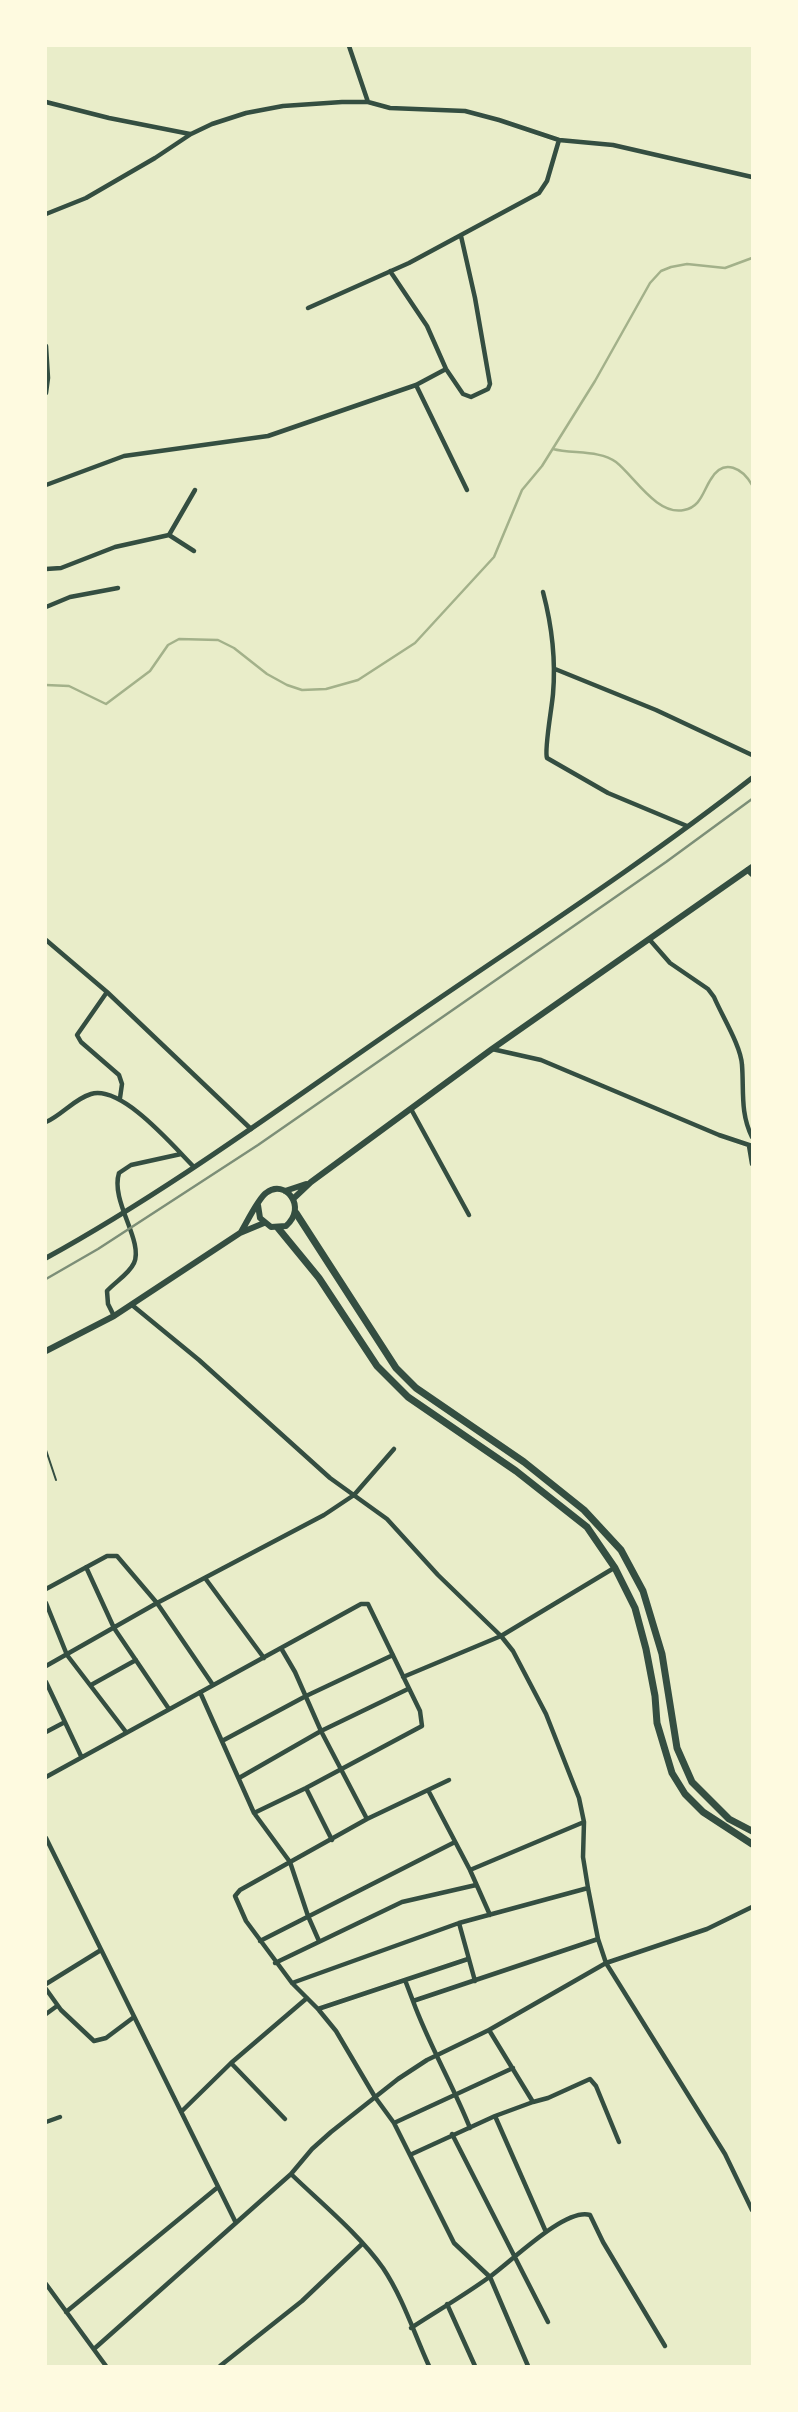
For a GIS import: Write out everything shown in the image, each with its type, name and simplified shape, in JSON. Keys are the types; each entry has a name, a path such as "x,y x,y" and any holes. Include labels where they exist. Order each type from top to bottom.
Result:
{"highway":[{"path":"296,1213 396,1368 416,1388 524,1462 584,1510 621,1550 643,1591 662,1654 677,1748 692,1782 729,1819 752,1831"},
{"path":"278,1228 319,1278 377,1366 408,1397 552,1497 587,1527 626,1587 640,1629 655,1696 657,1723 672,1773 685,1794 703,1812 752,1844"}],"main road":[{"path":"293,1199 310,1182 492,1049 751,871"},
{"path":"240,1233 265,1194 285,1191 310,1182"},
{"path":"258,1205 258,1212 264,1223 278,1228 286,1226 296,1213 293,1199 285,1191"},
{"path":"46,1351 114,1316 240,1233 264,1223"}],"street":[{"path":"349,46 368,102"},
{"path":"46,102 191,134"},
{"path":"46,214 74,204 108,186 191,134 246,113 283,106 368,102 390,107 465,111 559,140 612,145 752,177"},
{"path":"308,308 461,236 542,190 559,140"},
{"path":"390,271 427,326 446,369 465,396 471,397 490,387 461,236"},
{"path":"46,346 46,393"},
{"path":"46,485 124,456 268,436 416,385 446,369"},
{"path":"416,385 467,491"},
{"path":"169,535 195,490"},
{"path":"46,569 61,568 115,547 169,535 194,551"},
{"path":"46,607 70,597 118,588"},
{"path":"542,592 554,647 555,669 550,734 545,753 548,759 608,793 687,826"},
{"path":"555,669 656,710 752,755"},
{"path":"46,1258 146,1200 251,1129 545,926 752,778"},
{"path":"649,939 670,963 708,989 714,997 742,1064 743,1107 752,1137"},
{"path":"46,940 107,992 251,1129"},
{"path":"107,992 77,1035 81,1042 119,1075 122,1081 120,1098"},
{"path":"492,1049 541,1060 750,1146 752,1164"},
{"path":"46,1122 90,1094 101,1093 120,1098 194,1167"},
{"path":"743,1107 752,1108"},
{"path":"411,1109 469,1215"},
{"path":"114,1316 107,1301 107,1291 133,1266 135,1247 122,1207 117,1177 123,1168 131,1164 181,1154"},
{"path":"132,1305 199,1360 330,1478 387,1519 438,1575 501,1636 523,1668 546,1714 579,1798 584,1822 583,1857 588,1888 598,1939 606,1963 725,2154 752,2210"},
{"path":"46,1667 157,1602 315,1520 354,1495 394,1449"},
{"path":"46,1589 107,1556 117,1556 157,1602 213,1685"},
{"path":"86,1567 114,1628 169,1709"},
{"path":"403,1677 501,1636 615,1568"},
{"path":"205,1578 264,1658"},
{"path":"46,1603 66,1655 126,1732"},
{"path":"46,1777 364,1604 371,1607 422,1718 422,1726 254,1813"},
{"path":"281,1648 340,1769 368,1819"},
{"path":"222,1741 306,1696 393,1655"},
{"path":"91,1685 136,1660"},
{"path":"46,1682 81,1756"},
{"path":"239,1778 321,1731 408,1689"},
{"path":"200,1692 254,1813 290,1862 319,1941"},
{"path":"46,1731 65,1722"},
{"path":"449,1780 368,1819 290,1862 236,1894 237,1904 275,1963 336,2031 394,2123 454,2243 490,2277 528,2367"},
{"path":"306,1788 332,1840"},
{"path":"428,1790 470,1870 489,1915"},
{"path":"470,1870 584,1822"},
{"path":"46,1838 236,2223"},
{"path":"260,1941 455,1842"},
{"path":"275,1963 402,1902 476,1885"},
{"path":"292,1983 459,1923 588,1888"},
{"path":"94,2349 291,2174 331,2132 416,2066 489,2030 606,1963 707,1929 752,1907"},
{"path":"459,1923 475,1981"},
{"path":"413,2001 598,1939"},
{"path":"101,1950 46,1986 57,2006 86,2035 97,2042 134,2017"},
{"path":"318,2009 468,1959"},
{"path":"405,1980 470,2128"},
{"path":"181,2112 231,2063 307,1998"},
{"path":"46,2014 57,2006"},
{"path":"489,2030 533,2102"},
{"path":"231,2063 285,2119"},
{"path":"394,2123 513,2067"},
{"path":"411,2154 495,2116 548,2098 591,2079 619,2142"},
{"path":"495,2116 546,2232"},
{"path":"46,2122 60,2117"},
{"path":"452,2134 548,2322"},
{"path":"291,2174 382,2267 404,2305 411,2328 429,2367"},
{"path":"66,2312 218,2187"},
{"path":"411,2328 490,2277 546,2232 578,2215 590,2215 603,2242 665,2346"},
{"path":"220,2367 302,2301 362,2244"},
{"path":"46,2284 106,2367"},
{"path":"447,2304 475,2367"}],"lane":[{"path":"46,1450 56,1480"}],"waterway":[{"path":"46,685 69,686 106,704 150,671 168,645 179,639 218,640 234,648 267,674 302,690 326,689 358,680 415,643 494,557 522,490 542,466 595,381 650,283 661,271 687,264 725,268 752,258"},
{"path":"553,449 609,458 623,468 655,501 674,510 694,506 716,472 722,468 738,470 752,485"}],"railway":[{"path":"46,1279 98,1249 258,1145 666,862 752,799"}]}
